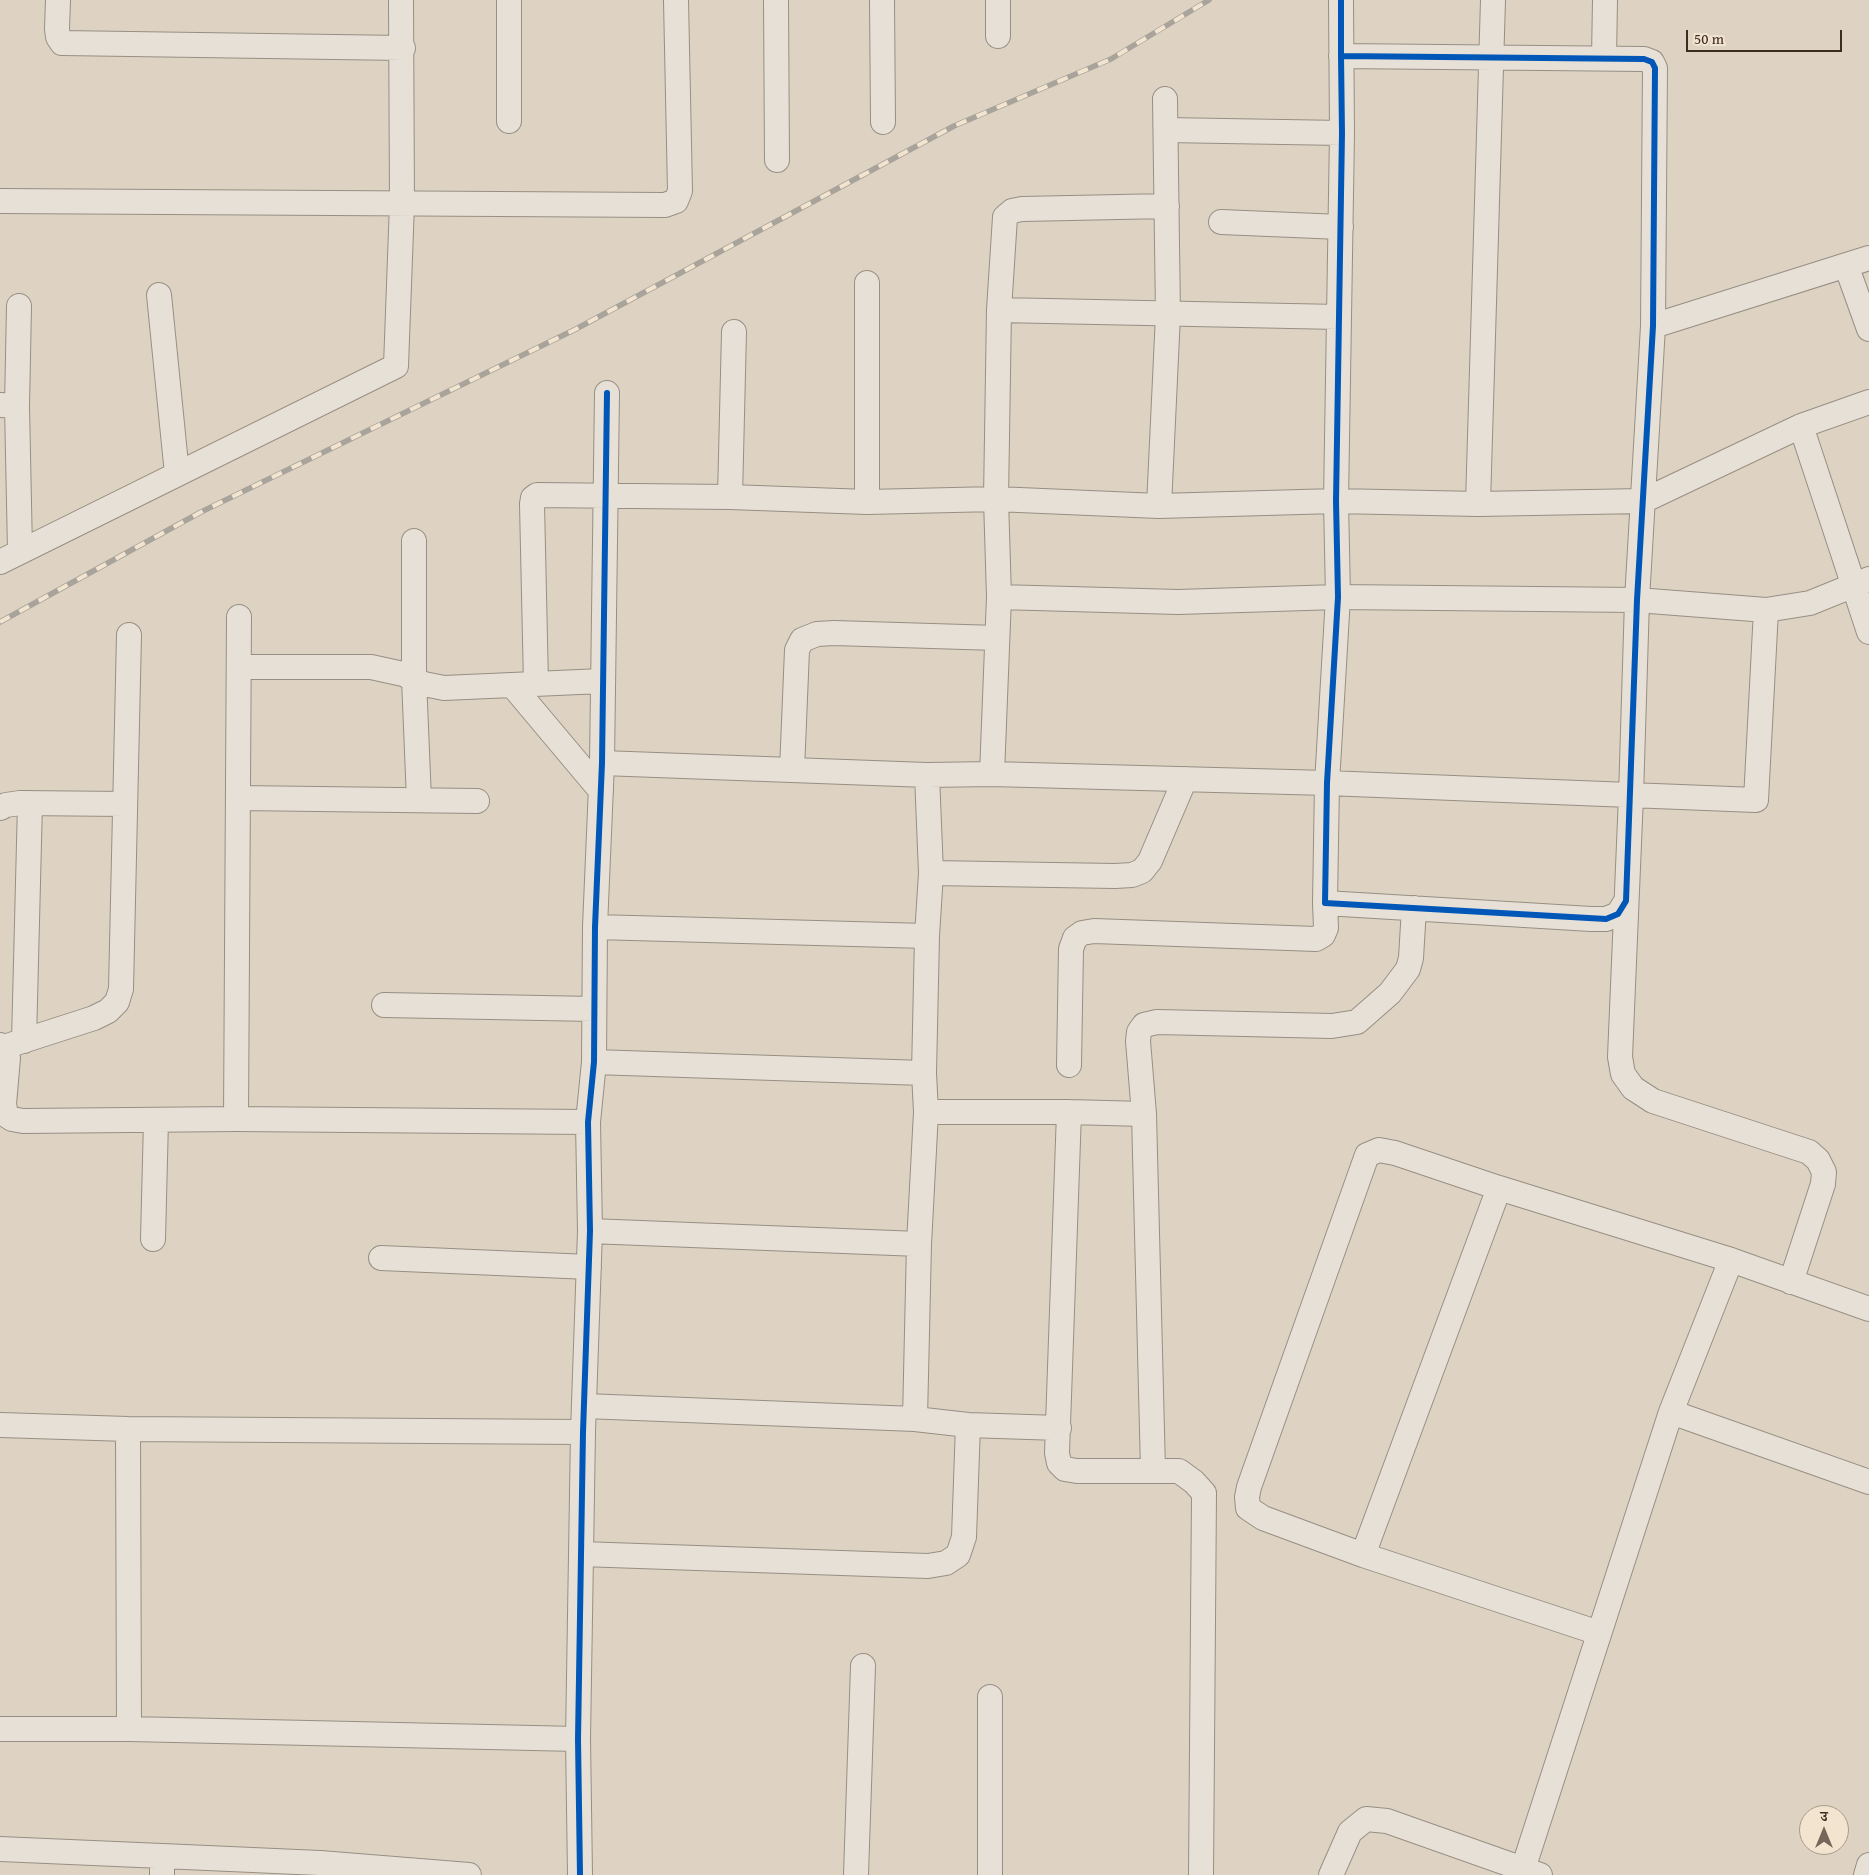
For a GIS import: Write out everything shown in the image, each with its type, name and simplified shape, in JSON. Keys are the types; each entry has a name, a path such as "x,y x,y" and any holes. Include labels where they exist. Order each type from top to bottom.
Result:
{"street":[{"path":"58,0 57,29 58,37 62,43 403,48"},
{"path":"19,306 9,406 10,547 177,474 396,366 402,203 402,0"},
{"path":"509,0 509,121"},
{"path":"0,201 665,205 676,201 680,191 676,0"},
{"path":"776,0 777,160"},
{"path":"882,0 882,122"},
{"path":"998,0 998,36"},
{"path":"1478,504 1493,0"},
{"path":"1604,58 1605,0"},
{"path":"1069,1065 1071,949 1075,938 1082,933 1094,930 1316,939 1323,935 1326,928 1328,784 1338,598 1336,501 1342,133 1341,1"},
{"path":"1342,56 1644,59 1652,62 1655,68 1653,326 1637,600 1620,1057 1623,1074 1633,1088 1653,1100 1809,1152 1818,1160 1824,1172 1823,1184 1791,1282"},
{"path":"1159,506 1168,314 1166,99"},
{"path":"1166,130 1342,133"},
{"path":"992,774 999,598 996,500 999,310 1005,217 1012,211 1167,206"},
{"path":"1221,222 1341,227"},
{"path":"1653,326 1869,258"},
{"path":"1846,265 1869,329"},
{"path":"867,283 867,502"},
{"path":"158,295 177,474"},
{"path":"999,310 1339,317"},
{"path":"730,497 734,332"},
{"path":"580,1875 578,1739 583,1432 590,1231 588,1122 594,1062 595,927 602,763 607,393"},
{"path":"536,684 533,498 544,493 867,502 996,500 1159,506 1336,501 1478,504 1643,501 1801,426 1869,402"},
{"path":"1801,426 1862,581 1869,632"},
{"path":"414,541 414,679 419,800"},
{"path":"999,598 1178,602 1338,598 1637,600 1766,610 1810,603 1862,581"},
{"path":"602,763 927,775 992,774 1185,779 1756,800 1766,610"},
{"path":"236,1119 239,617"},
{"path":"792,770 797,650 802,640 817,634 834,633 997,638"},
{"path":"9,1044 94,1018 108,1011 116,1002 121,989 129,635"},
{"path":"240,667 371,667 387,669 434,688 602,681"},
{"path":"512,685 601,792"},
{"path":"915,1419 919,1244 926,1112 924,1073 927,936 931,873 927,775"},
{"path":"931,873 1115,876 1132,875 1142,872 1150,861 1185,779"},
{"path":"239,798 477,801"},
{"path":"0,808 6,805 30,803 126,804"},
{"path":"30,803 4,1104 6,1115 12,1119 588,1122"},
{"path":"1325,903 1606,919 1618,914 1626,901"},
{"path":"1153,1470 1144,1114 1138,1042 1139,1032 1144,1025 1156,1022 1332,1026 1357,1022 1390,993 1408,969 1412,958 1414,908"},
{"path":"595,927 927,936"},
{"path":"384,1005 594,1010"},
{"path":"594,1062 924,1073"},
{"path":"926,1112 1144,1114"},
{"path":"1069,1112 1060,1428 1057,1453 1060,1463 1065,1469 1077,1471 1180,1471 1204,1493 1201,1875"},
{"path":"154,1239 156,1120"},
{"path":"1599,1633 1363,1555 1263,1518 1248,1508 1247,1496 1362,1165 1367,1156 1379,1150 1387,1151 1731,1260 1869,1309"},
{"path":"1363,1555 1499,1188"},
{"path":"590,1231 919,1244"},
{"path":"381,1258 589,1267"},
{"path":"1331,1875 1350,1832 1366,1819 1387,1821 1531,1872 1599,1633 1671,1412 1731,1260"},
{"path":"585,1406 915,1419 968,1425 1060,1428"},
{"path":"1671,1412 1869,1482"},
{"path":"0,1425 128,1429 583,1432"},
{"path":"581,1554 928,1566 946,1563 958,1555 964,1537 968,1425"},
{"path":"128,1429 129,1730"},
{"path":"856,1875 863,1666"},
{"path":"990,1697 990,1875"},
{"path":"0,1729 578,1739"},
{"path":"0,1849 162,1866 320,1869 469,1875"},
{"path":"1866,1875 1869,1865"}],"railway":[{"path":"0,622 201,512 576,329 954,126 1111,59 1209,0"}],"cycle path":[{"path":"1341,1 1341,56 1342,133 1336,501 1338,597 1327,783 1325,903 1606,919 1618,914 1626,901 1637,600 1653,326 1655,68 1652,62 1644,59 1341,56"},
{"path":"580,1875 578,1739 583,1432 590,1231 588,1122 594,1062 595,927 602,763 607,393"}]}
